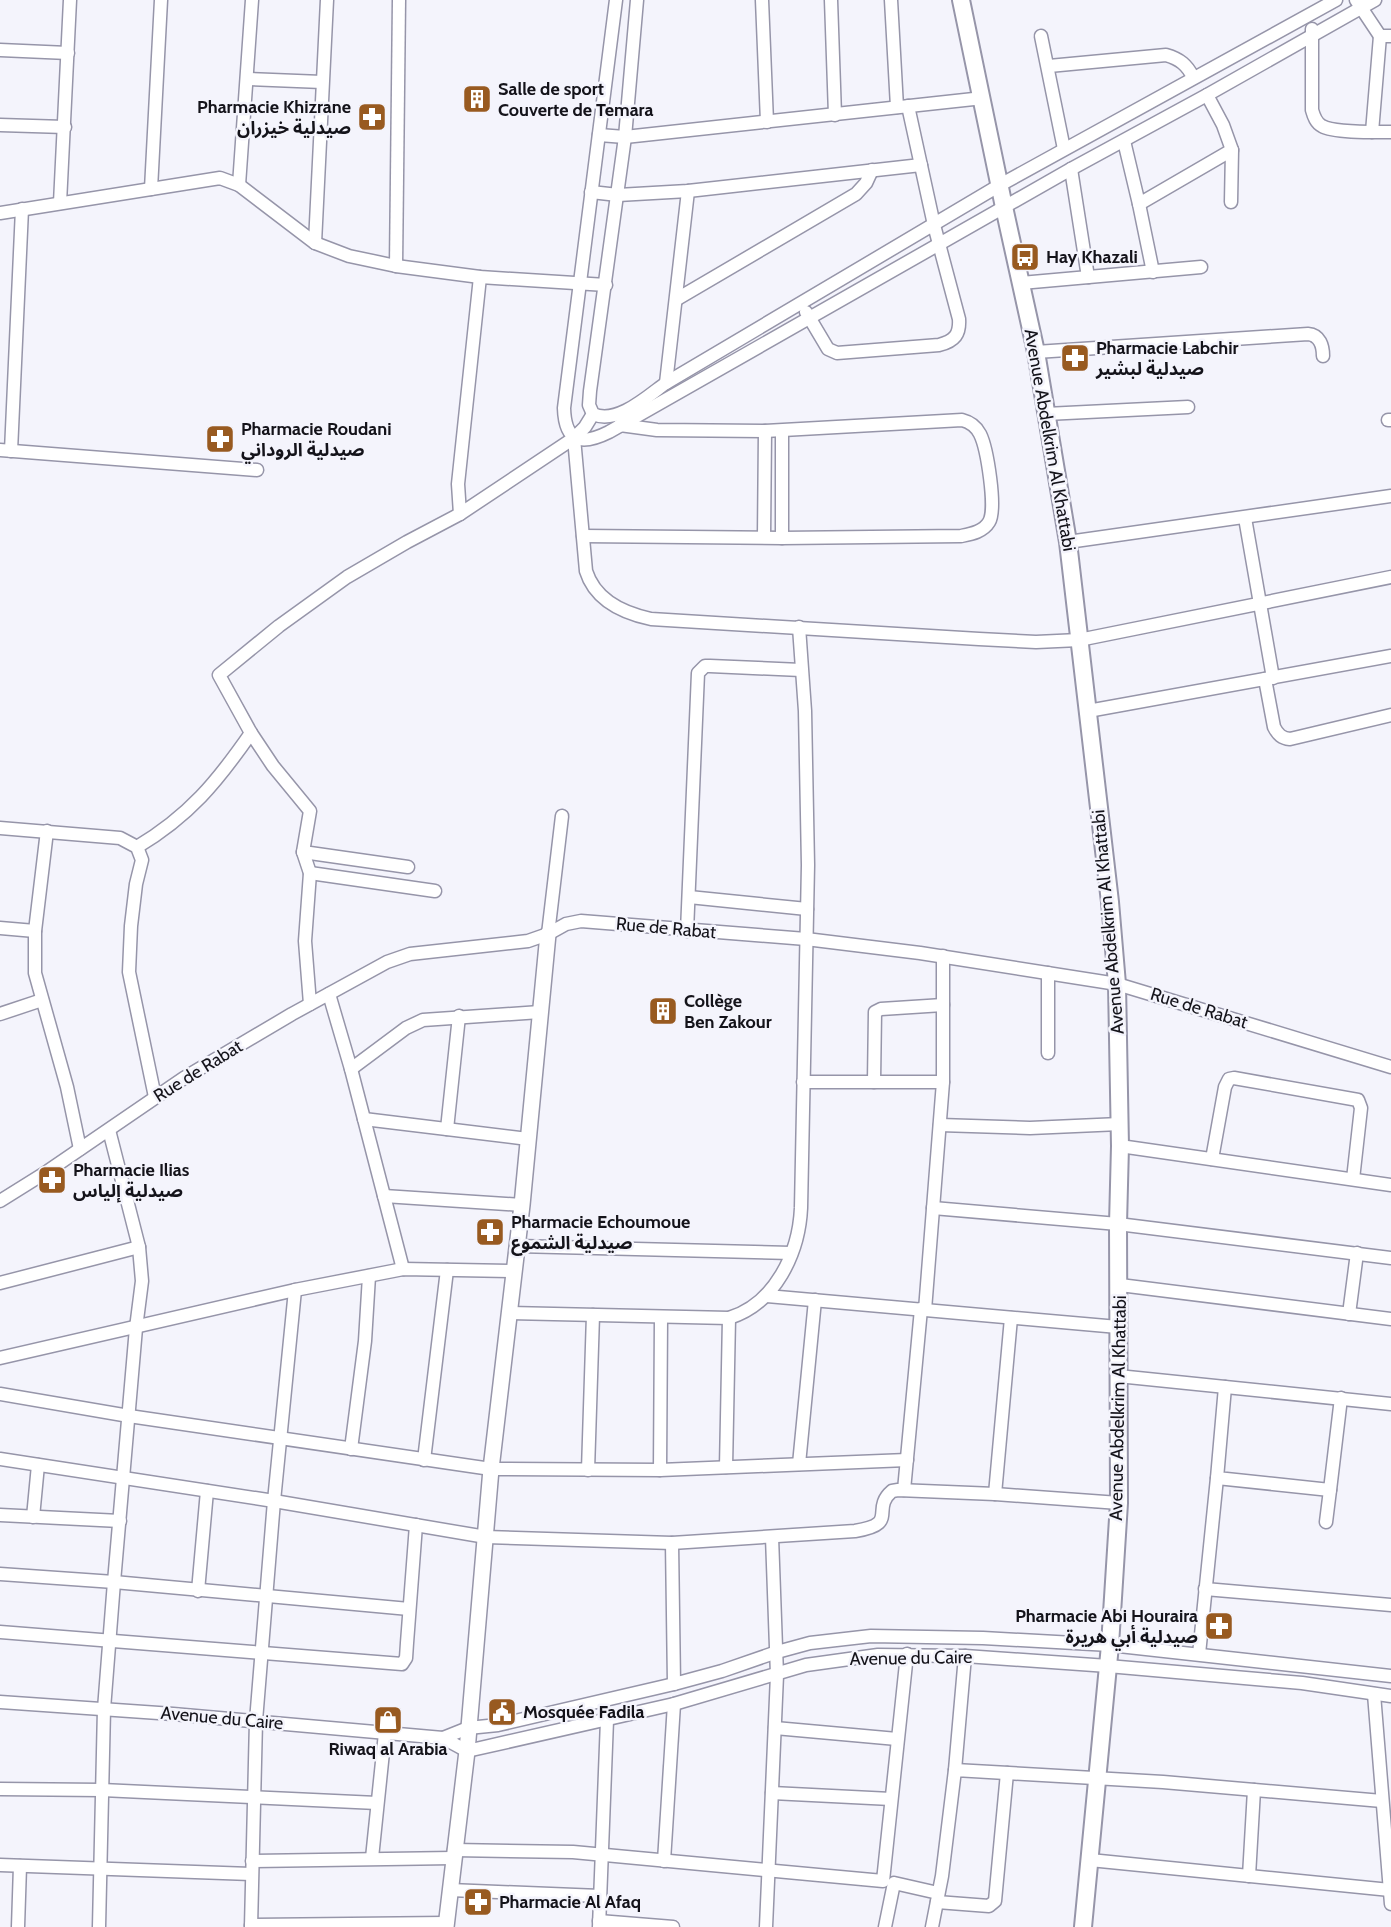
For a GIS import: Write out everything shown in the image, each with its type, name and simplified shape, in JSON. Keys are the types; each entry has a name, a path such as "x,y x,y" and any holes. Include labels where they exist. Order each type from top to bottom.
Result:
{"main road":[{"name":"Avenue Abdelkrim Al Khattabi","path":"961,0 1036,352 1068,543 1110,902 1117,984 1120,1124 1119,1503 1110,1645 1083,1927"}],"street":[{"path":"60,203 70,0"},
{"path":"151,189 161,0"},
{"path":"239,185 252,0"},
{"path":"315,243 327,0"},
{"path":"396,266 399,0"},
{"path":"616,0 564,408 565,423 574,438 586,571 597,593 624,611 651,619 1036,642 1079,640 1391,577"},
{"path":"593,414 590,405 590,391 625,137 637,0"},
{"path":"762,0 767,122"},
{"path":"831,0 836,115"},
{"path":"802,303 808,319 828,349 837,353 939,345 953,340 959,331 921,165 902,107 891,0"},
{"path":"593,414 606,417 614,415 1000,185 1336,0"},
{"path":"574,438 581,441 599,437 1071,169 1207,95 1312,34 1358,4 1375,0"},
{"path":"1358,4 1385,36 1372,132"},
{"path":"1312,13 1312,110 1317,122 1333,130 1391,132"},
{"path":"1041,36 1064,149"},
{"path":"0,50 68,53"},
{"path":"1048,66 1166,55 1183,62 1193,77"},
{"path":"247,78 322,82"},
{"path":"1207,95 1232,150 1232,202"},
{"path":"599,135 625,137 983,98"},
{"path":"0,125 65,127"},
{"path":"1124,141 1153,272"},
{"path":"1139,204 1232,150"},
{"path":"591,192 618,195 688,191 921,165"},
{"path":"1071,169 1088,277"},
{"path":"677,299 856,194 866,183 872,170"},
{"path":"0,213 220,178 239,185 315,243 349,256 396,266 480,277 606,285"},
{"path":"666,383 688,191"},
{"path":"22,209 5,450 257,470"},
{"path":"1021,283 1201,267"},
{"path":"460,514 458,484 480,277"},
{"path":"1036,352 1313,334 1319,339 1323,356"},
{"path":"1046,414 1188,407"},
{"path":"310,1004 304,941 310,873 303,852 310,811 273,766 251,733 219,675 279,626 347,577 406,542 460,514 574,438 593,414"},
{"path":"583,536 782,538 961,536 974,534 990,522 992,498 983,443 970,422 955,420 782,431 657,430 620,425"},
{"path":"764,537 765,431"},
{"path":"782,431 782,538"},
{"path":"1068,543 1391,496"},
{"path":"1245,518 1260,602 1274,727 1278,734 1290,739 1391,715"},
{"path":"510,1313 729,1318 742,1314 767,1296 779,1279 791,1253 800,1222 808,865 804,711 799,627"},
{"path":"1088,711 1391,656"},
{"path":"687,931 698,673 705,666 801,670"},
{"path":"137,847 177,821 208,791 251,733"},
{"path":"295,1290 274,1501 256,1721 251,1926 446,1925 467,1751 491,1468 522,1204 548,934 562,816"},
{"path":"0,828 120,838 137,847 142,860 136,884 131,926 129,972 155,1097"},
{"path":"47,831 35,931 35,973 67,1087 80,1149"},
{"path":"303,852 408,867"},
{"path":"310,873 435,891"},
{"path":"688,897 807,909"},
{"name":"Rue de Rabat","path":"0,1202 155,1097 310,1004 387,962 410,954 515,943 548,934 566,924 581,921 806,939 943,957 1117,984 1391,1067"},
{"path":"0,928 35,931"},
{"path":"904,1490 940,1125 943,1082 943,957"},
{"path":"1048,973 1048,1053"},
{"path":"328,994 351,1069 403,1269"},
{"path":"0,1014 42,1000"},
{"path":"874,1082 875,1012 881,1008 943,1005"},
{"path":"351,1069 415,1023 432,1018 540,1012"},
{"path":"447,1129 459,1017"},
{"path":"1212,1159 1225,1087 1229,1079 1234,1078 1358,1100 1361,1108 1353,1179"},
{"path":"803,1082 943,1082"},
{"path":"364,1119 528,1139"},
{"path":"940,1125 1030,1128 1120,1124"},
{"path":"99,1927 109,1640 142,1281 139,1247 109,1130"},
{"path":"1120,1146 1391,1185"},
{"path":"384,1196 522,1204"},
{"path":"933,1208 1118,1224 1391,1258"},
{"path":"517,1246 791,1253"},
{"path":"0,1283 139,1247"},
{"path":"1349,1314 1357,1253"},
{"path":"0,1359 295,1290 403,1269 514,1271"},
{"path":"424,1460 447,1270"},
{"path":"351,1449 369,1276"},
{"path":"1120,1286 1391,1319"},
{"path":"767,1296 1119,1327"},
{"path":"799,1464 815,1300"},
{"path":"588,1470 593,1315"},
{"path":"660,1470 661,1318"},
{"path":"726,1467 729,1318"},
{"path":"995,1494 1011,1318"},
{"path":"1118,1376 1391,1404"},
{"path":"1199,1654 1225,1387"},
{"path":"0,1394 129,1416 491,1468 660,1470 907,1460"},
{"path":"1326,1522 1341,1398"},
{"path":"0,1459 274,1501 486,1537 672,1543 873,1528 881,1520 887,1495 892,1491 904,1490 1119,1503"},
{"path":"33,1517 38,1465"},
{"path":"1217,1478 1330,1490"},
{"path":"198,1591 207,1491"},
{"path":"0,1515 120,1521"},
{"path":"0,1632 402,1664 405,1661 416,1525"},
{"path":"766,1927 777,1674 772,1537"},
{"path":"672,1543 674,1684"},
{"path":"0,1574 409,1609"},
{"path":"1205,1589 1391,1605"},
{"name":"Avenue du Caire","path":"443,1738 468,1728 498,1725 674,1684 810,1643 871,1636 983,1638 1110,1645 1391,1676"},
{"path":"885,1927 889,1882 891,1799 907,1654"},
{"name":"Avenue du Caire","path":"0,1702 443,1738 467,1751 674,1704 791,1669 826,1661 878,1655 964,1656 1108,1666 1302,1683 1391,1696"},
{"path":"932,1927 955,1770 964,1656"},
{"path":"1374,1694 1391,1904"},
{"path":"664,1861 674,1704"},
{"path":"608,1720 599,1924 672,1927"},
{"path":"775,1728 897,1739"},
{"path":"372,1858 385,1733"},
{"path":"955,1770 1383,1801"},
{"path":"0,1865 100,1870 252,1868 372,1858 538,1850 768,1869 889,1882 938,1898 989,1906 995,1901 1007,1773"},
{"path":"0,1789 102,1790 377,1803"},
{"path":"1249,1876 1254,1790"},
{"path":"772,1792 891,1799"},
{"path":"1090,1860 1390,1890"},
{"path":"18,1927 20,1866"},
{"path":"450,1890 600,1896"}],"place":[{"name":"Salle de sport Couverte de Temara","path":"477,99"},
{"name":"Pharmacie Khizrane صيدلية خيزران","path":"372,117"},
{"name":"Hay Khazali","path":"1025,257"},
{"name":"Pharmacie Labchir صيدلية لبشير","path":"1075,358"},
{"name":"Pharmacie Roudani صيدلية الروداني","path":"220,439"},
{"name":"Collège Ben Zakour","path":"663,1011"},
{"name":"Pharmacie Ilias صيدلية إلياس","path":"52,1180"},
{"name":"Pharmacie Echoumoue صيدلية الشموع","path":"490,1232"},
{"name":"Pharmacie Abi Houraira صيدلية أبي هريرة","path":"1219,1626"},
{"name":"Mosquée Fadila","path":"502,1712"},
{"name":"Riwaq al Arabia","path":"388,1720"},
{"name":"Pharmacie Al Afaq","path":"478,1902"}]}
